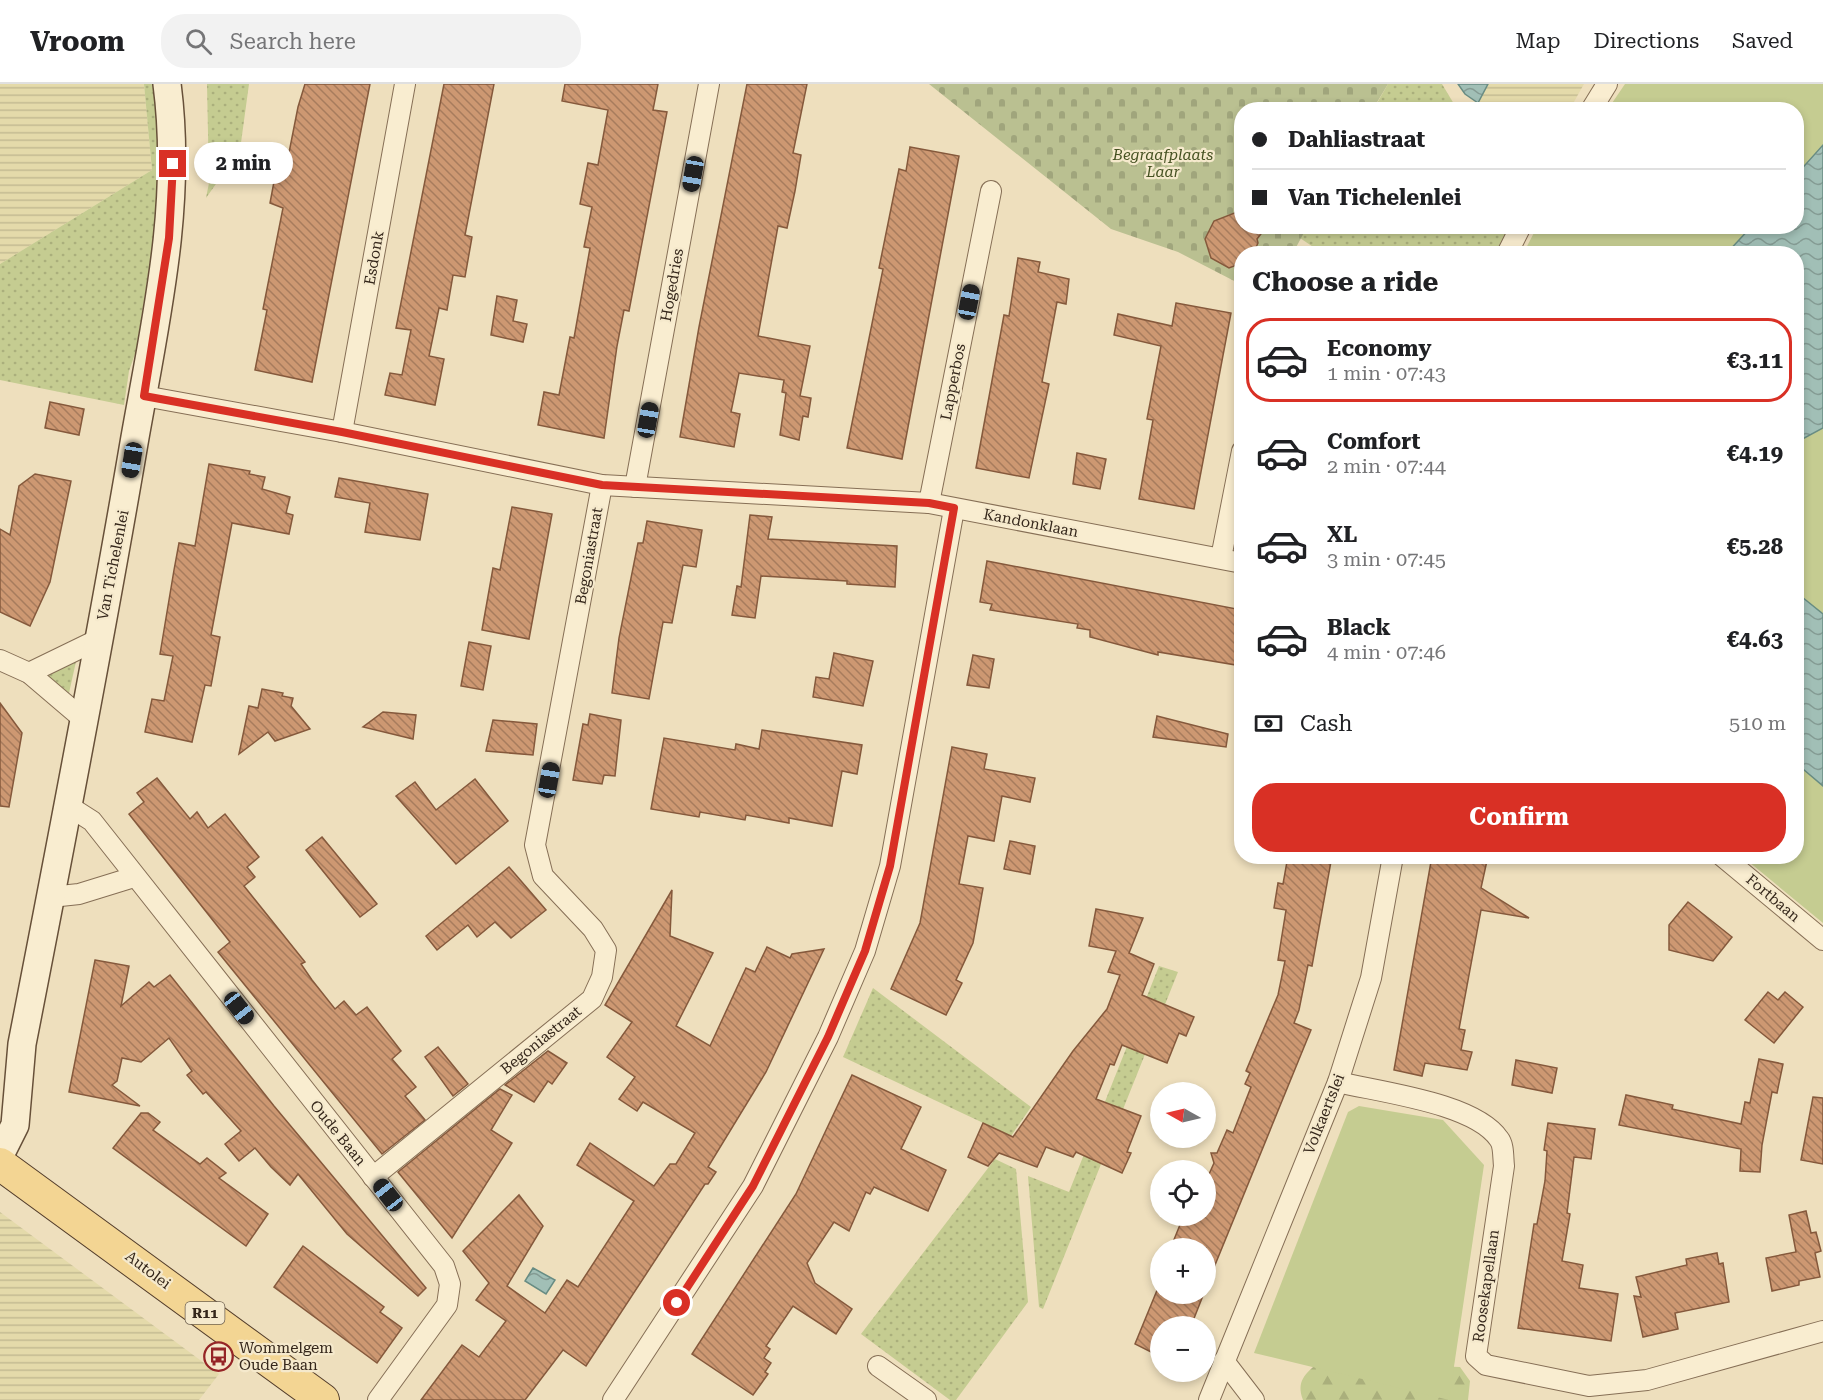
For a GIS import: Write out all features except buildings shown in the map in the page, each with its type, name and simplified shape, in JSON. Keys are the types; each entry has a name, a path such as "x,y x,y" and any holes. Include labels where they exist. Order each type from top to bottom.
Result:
{"main road":[{"name":"Autolei","path":"0,1164 323,1400"}],"street":[{"name":"Van Tichelenlei","path":"0,1155 15,1125 22,1044 144,396 169,238 174,183 167,84"},
{"name":"Esdonk","path":"342,432 405,84"},
{"name":"Hogedries","path":"635,487 709,84"},
{"path":"1596,102 1606,84"},
{"name":"Lapperbos","path":"929,503 991,191"},
{"name":"Kandonklaan","path":"144,396 342,432 602,485 929,503 1234,561"},
{"name":"Begoniastraat","path":"374,1177 592,999 602,977 606,950 593,929 543,876 535,845 602,485"},
{"path":"1221,558 1234,492"},
{"path":"613,1400 753,1186 828,1037 865,951 890,866 954,508"},
{"path":"29,673 99,639"},
{"path":"0,660 29,673 83,719"},
{"name":"Oude Baan","path":"67,805 92,821 134,877 444,1266 450,1284 447,1305 378,1400"},
{"name":"Volkaertslei","path":"1209,1400 1338,1082 1371,978 1392,864"},
{"name":"Fortbaan","path":"1732,864 1823,940"},
{"path":"51,897 79,894 134,877"},
{"name":"Van Tichelenlei","path":"0,1080 22,1044"},
{"name":"Roosekapellaan","path":"1338,1082 1457,1109 1486,1126 1501,1140 1504,1166 1476,1356 1486,1365 1589,1386 1621,1383 1647,1380 1823,1331"},
{"path":"1224,1361 1254,1400"},
{"path":"878,1366 926,1400"}],"shaded area":[{"path":"0,84 144,84 152,170 0,264"},
{"path":"1488,84 1584,84 1574,102 1479,102"},
{"path":"0,1212 219,1374 199,1400 0,1400"}],"green space":[{"path":"144,84 154,84 158,122 159,204 136,351 129,371 124,405 0,380 0,264 152,170"},
{"path":"207,84 249,84 240,150 206,198 209,183"},
{"name":"Begraafplaats Laar","path":"929,84 1388,84 1377,102 1234,102 1234,234 1303,234 1297,246 1234,246 1234,281 1178,252 1111,229"},
{"path":"1388,84 1442,84 1453,102 1378,102"},
{"path":"1625,84 1823,84 1823,923 1751,864 1804,864 1804,246 1527,246 1533,234 1804,234 1804,102 1613,102"},
{"path":"1303,234 1517,234 1510,246 1312,246 1300,238"},
{"path":"77,657 69,693 46,677"},
{"path":"1159,966 1178,972 1043,1309 1039,1307 1028,1176 1069,1192"},
{"path":"873,988 1031,1107 1011,1136 843,1057"},
{"path":"1359,1106 1443,1120 1484,1165 1449,1400 1254,1353 1348,1112"},
{"path":"995,1159 1016,1169 1028,1302 956,1400 950,1400 861,1334"},
{"path":"1319,1362 1460,1367 1470,1381 1468,1400 1303,1400 1301,1383 1303,1378"}],"water":[{"path":"1458,84 1488,84 1479,102 1465,94"},
{"path":"1823,145 1823,428 1804,438 1804,246 1733,246 1745,234 1804,234 1804,166"},
{"path":"1804,599 1823,614 1823,786 1804,770"},
{"path":"533,1268 555,1280 546,1294 525,1281"}],"place":[{"name":"Wommelgem Oude Baan","path":"218,1357"}],"route":[{"path":"173,164 174,183 169,238 144,396 342,432 602,485 929,503 954,508 890,866 865,951 828,1037 753,1186 677,1303"}]}
